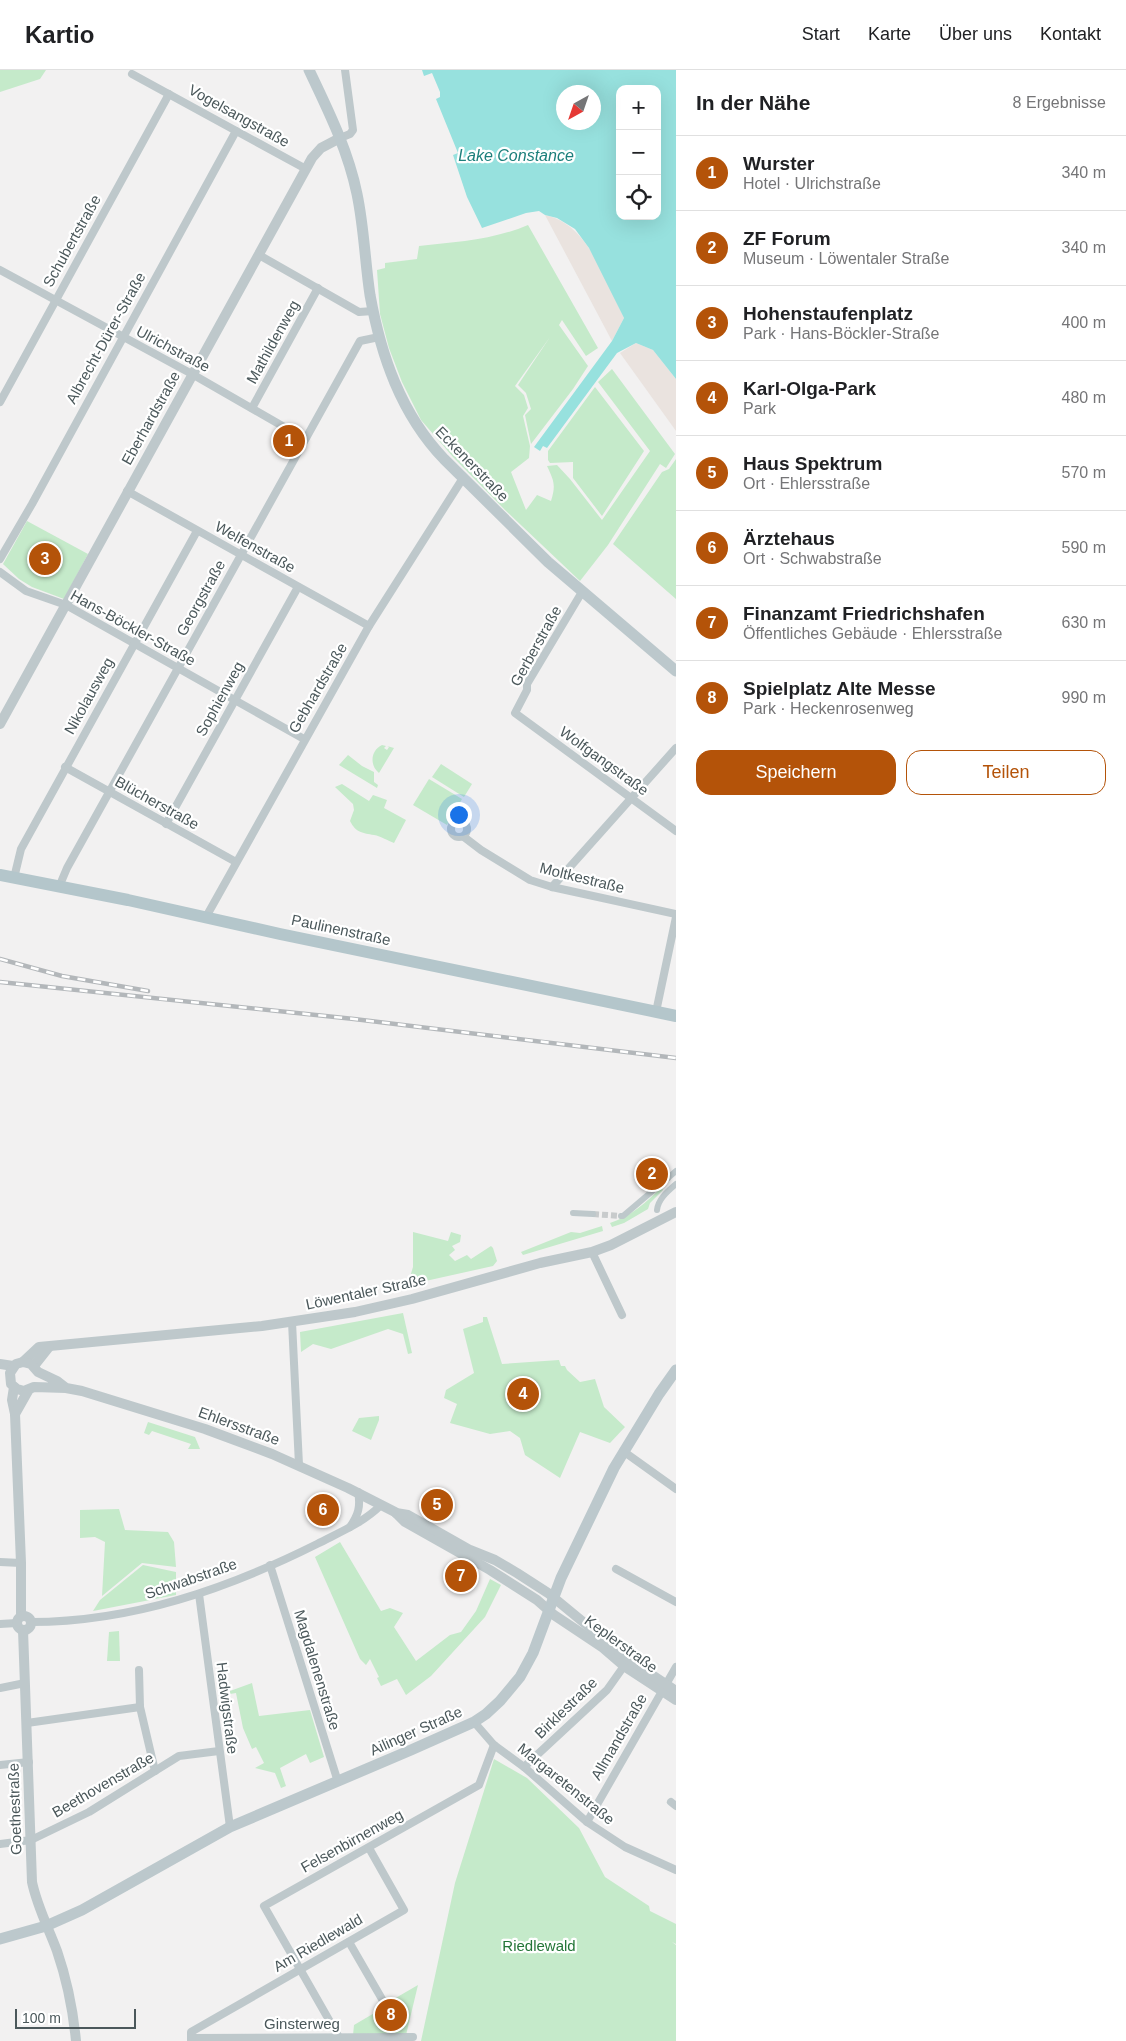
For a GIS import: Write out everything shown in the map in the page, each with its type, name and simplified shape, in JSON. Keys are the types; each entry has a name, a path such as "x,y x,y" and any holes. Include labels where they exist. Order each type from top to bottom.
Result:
{"main road":[{"name":"Eckenerstraße","path":"309,70 340,138 350,167 357,194 373,311 379,337 398,393 406,408 430,445 548,562 676,671"},
{"name":"Paulinenstraße","path":"0,875 676,1016"},
{"name":"Ailinger Straße","path":"0,1939 46,1926 82,1910 230,1827 474,1722 500,1701 520,1677 533,1653 553,1598 594,1508 623,1451 676,1370"}],"street":[{"path":"340,138 350,134 354,126 346,70"},
{"name":"Vogelsangstraße","path":"132,74 306,169"},
{"name":"Schubertstraße","path":"0,402 169,94"},
{"name":"Albrecht-Dürer-Straße","path":"0,559 236,131"},
{"name":"Eberhardstraße","path":"0,724 306,169 321,148 340,138"},
{"path":"258,255 359,312 373,311"},
{"name":"Ulrichstraße","path":"0,270 192,374 305,439"},
{"name":"Mathildenweg","path":"252,408 318,288"},
{"name":"Georgstraße","path":"59,887 67,868 360,341 379,337"},
{"name":"Gebhardstraße","path":"206,917 369,626 463,478"},
{"name":"Welfenstraße","path":"128,491 369,626"},
{"name":"Nikolausweg","path":"14,878 21,849 197,530"},
{"name":"Hans-Böckler-Straße","path":"0,572 26,591 66,605 304,739"},
{"name":"Sophienweg","path":"166,824 298,587"},
{"name":"Gerberstraße","path":"515,713 527,690 527,684 582,592"},
{"name":"Wolfgangstraße","path":"515,713 676,831"},
{"path":"552,888 676,748"},
{"name":"Blücherstraße","path":"65,767 236,862"},
{"name":"Moltkestraße","path":"464,836 480,850 530,880 552,888 676,916"},
{"path":"656,1012 676,916"},
{"path":"621,1216 676,1171"},
{"path":"655,1174 668,1178"},
{"path":"657,1210 664,1196 676,1184"},
{"name":"Löwentaler Straße","path":"11,1370 39,1347 292,1322 412,1299 540,1263 592,1252 611,1245 676,1212"},
{"path":"573,1213 593,1214"},
{"path":"592,1252 622,1315"},
{"path":"292,1322 300,1465"},
{"path":"15,1414 38,1380 36,1369 49,1347"},
{"name":"Ehlersstraße","path":"0,1364 11,1370 36,1369 58,1381 66,1388"},
{"path":"11,1370 14,1387"},
{"name":"Ehlersstraße","path":"14,1387 20,1391 66,1388 205,1429 300,1465 358,1492 395,1512 408,1515 470,1550 495,1560 553,1598"},
{"name":"Goethestraße","path":"14,1387 12,1400 15,1414 21,1601 24,1621 32,1882 36,1902 58,1953 68,1990 76,2041"},
{"path":"623,1451 676,1489"},
{"path":"350,1526 358,1515 360,1500 358,1492"},
{"name":"Schwabstraße","path":"0,1624 24,1621 85,1620 168,1604 199,1594 270,1565 350,1526 360,1523 381,1505"},
{"name":"Ehlersstraße","path":"395,1512 405,1522 510,1583 549,1610"},
{"path":"0,1562 21,1562"},
{"name":"Magdalenenstraße","path":"270,1565 338,1782"},
{"path":"616,1569 676,1602"},
{"name":"Hadwigstraße","path":"199,1594 230,1827"},
{"name":"Keplerstraße","path":"553,1598 676,1700"},
{"name":"Keplerstraße","path":"549,1610 602,1647 624,1666 663,1688 676,1691"},
{"name":"Birklestraße","path":"524,1767 607,1690 624,1666"},
{"name":"Allmandstraße","path":"587,1822 676,1667"},
{"path":"139,1670 140,1707 155,1771"},
{"path":"0,1688 26,1683"},
{"path":"27,1723 140,1707"},
{"name":"Margaretenstraße","path":"474,1722 494,1745 524,1767 587,1822 625,1847 676,1870"},
{"name":"Felsenbirnenweg","path":"301,1969 264,1906 479,1785 494,1745"},
{"name":"Beethovenstraße","path":"0,1844 31,1840 89,1812 179,1756 219,1751"},
{"path":"0,1765 28,1762"},
{"name":"Am Riedlewald","path":"191,2040 191,2032 404,1910 369,1848"},
{"path":"349,1942 386,2006"},
{"path":"301,1969 340,2039"},
{"name":"Ginsterweg","path":"191,2040 413,2037"}],"green space":[{"path":"0,70 46,70 40,79 0,92"},
{"path":"528,225 598,348 586,356 562,320 559,325 588,366 531,444 525,415 531,409 526,393 518,385 550,337 515,386 524,395 528,408 523,416 530,446 529,458 511,472 526,510 537,495 551,501 554,483 547,466 557,465 602,520 650,451 598,382 612,369 675,454 666,468 660,464 608,545 580,581 505,510 453,457 421,420 402,382 389,348 380,314 377,270 385,268 385,263 417,259 419,246 488,237"},
{"path":"595,387 644,451 602,516 573,478 573,462 550,463 548,460 548,451"},
{"path":"676,459 676,599 613,544 662,472 669,469"},
{"path":"27,521 88,554 64,599 32,587 19,579 3,564"},
{"path":"382,745 386,746 384,748 387,750 389,747 387,746 394,748 379,773 374,766 373,758 375,750"},
{"path":"348,755 362,766 374,772 374,782 378,785 377,788 339,765"},
{"path":"441,764 472,784 464,797 432,777"},
{"path":"429,779 462,799 447,825 413,805"},
{"path":"342,784 369,801 373,795 387,800 384,808 406,820 394,843 379,836 360,832 355,828 350,821 354,810 353,804 335,787"},
{"path":"662,1187 663,1190 650,1203 648,1209 624,1223 612,1227 610,1223 632,1212"},
{"path":"602,1226 603,1231 523,1255 521,1252 571,1232 580,1233"},
{"path":"413,1232 448,1241 451,1232 461,1235 460,1242 452,1246 455,1250 449,1255 455,1261 467,1255 471,1259 491,1246 497,1261 493,1266 421,1282 406,1290 413,1267"},
{"path":"403,1313 412,1353 408,1354 403,1334 388,1329 331,1349 313,1344 301,1352 300,1332"},
{"path":"483,1317 487,1317 502,1364 559,1360 561,1366 565,1366 580,1382 595,1379 604,1407 625,1427 610,1443 580,1432 560,1478 525,1455 520,1438 510,1431 490,1434 450,1423 457,1404 444,1398 446,1390 474,1373 463,1329 483,1322"},
{"path":"379,1416 371,1440 352,1431 359,1418"},
{"path":"148,1422 195,1437 200,1449 188,1449 191,1444 152,1431 149,1435 144,1433"},
{"path":"119,1509 125,1530 168,1532 174,1542 176,1567 142,1563 102,1596 105,1542 95,1537 80,1538 80,1510"},
{"path":"340,1542 381,1611 390,1608 403,1613 394,1627 416,1661 450,1635 461,1632 476,1611 490,1579 501,1585 485,1617 431,1676 406,1695 397,1679 381,1686 377,1678 379,1677 370,1659 366,1665 360,1659 315,1557"},
{"path":"143,1565 176,1572 176,1595 93,1611 100,1600"},
{"path":"119,1631 120,1661 107,1661 109,1632"},
{"path":"252,1683 259,1716 310,1710 324,1757 310,1763 306,1754 280,1768 286,1786 281,1788 275,1773 255,1768 264,1763 256,1747 252,1749 243,1728 236,1693 230,1694 230,1691"},
{"name":"Riedlewald","path":"494,1759 527,1778 579,1828 605,1877 649,1906 650,1911 676,1924 676,1944 672,1942 676,1945 676,2041 421,2041 455,1883"},
{"path":"418,1985 406,2035 353,2035 354,2025"}],"sand":[{"path":"545,215 560,221 573,230 585,242 603,272 624,318 612,341"},
{"path":"636,343 653,350 676,379 676,431 620,353"}],"water":[{"name":"Lake Constance","path":"422,70 676,70 676,379 653,350 636,343 617,353 547,448 543,446 540,451 534,447 612,341 624,318 589,248 575,229 557,218 545,215 539,211 526,213 482,228 467,197 453,155 458,153 436,99 440,97 440,92 432,73 424,76"}],"tunnel":[{"path":"593,1214 621,1216"}],"railway":[{"path":"0,959 62,976 148,991"},
{"path":"0,982 354,1019 676,1058"}],"place":[{"name":"Wurster","path":"289,441"},
{"name":"Hohenstaufenplatz","path":"45,559"},
{"name":"ZF Forum","path":"652,1174"},
{"name":"Karl-Olga-Park","path":"523,1394"},
{"name":"Haus Spektrum","path":"437,1505"},
{"name":"Ärztehaus","path":"323,1510"},
{"name":"Finanzamt Friedrichshafen","path":"461,1576"},
{"name":"Spielplatz Alte Messe","path":"391,2015"}]}
